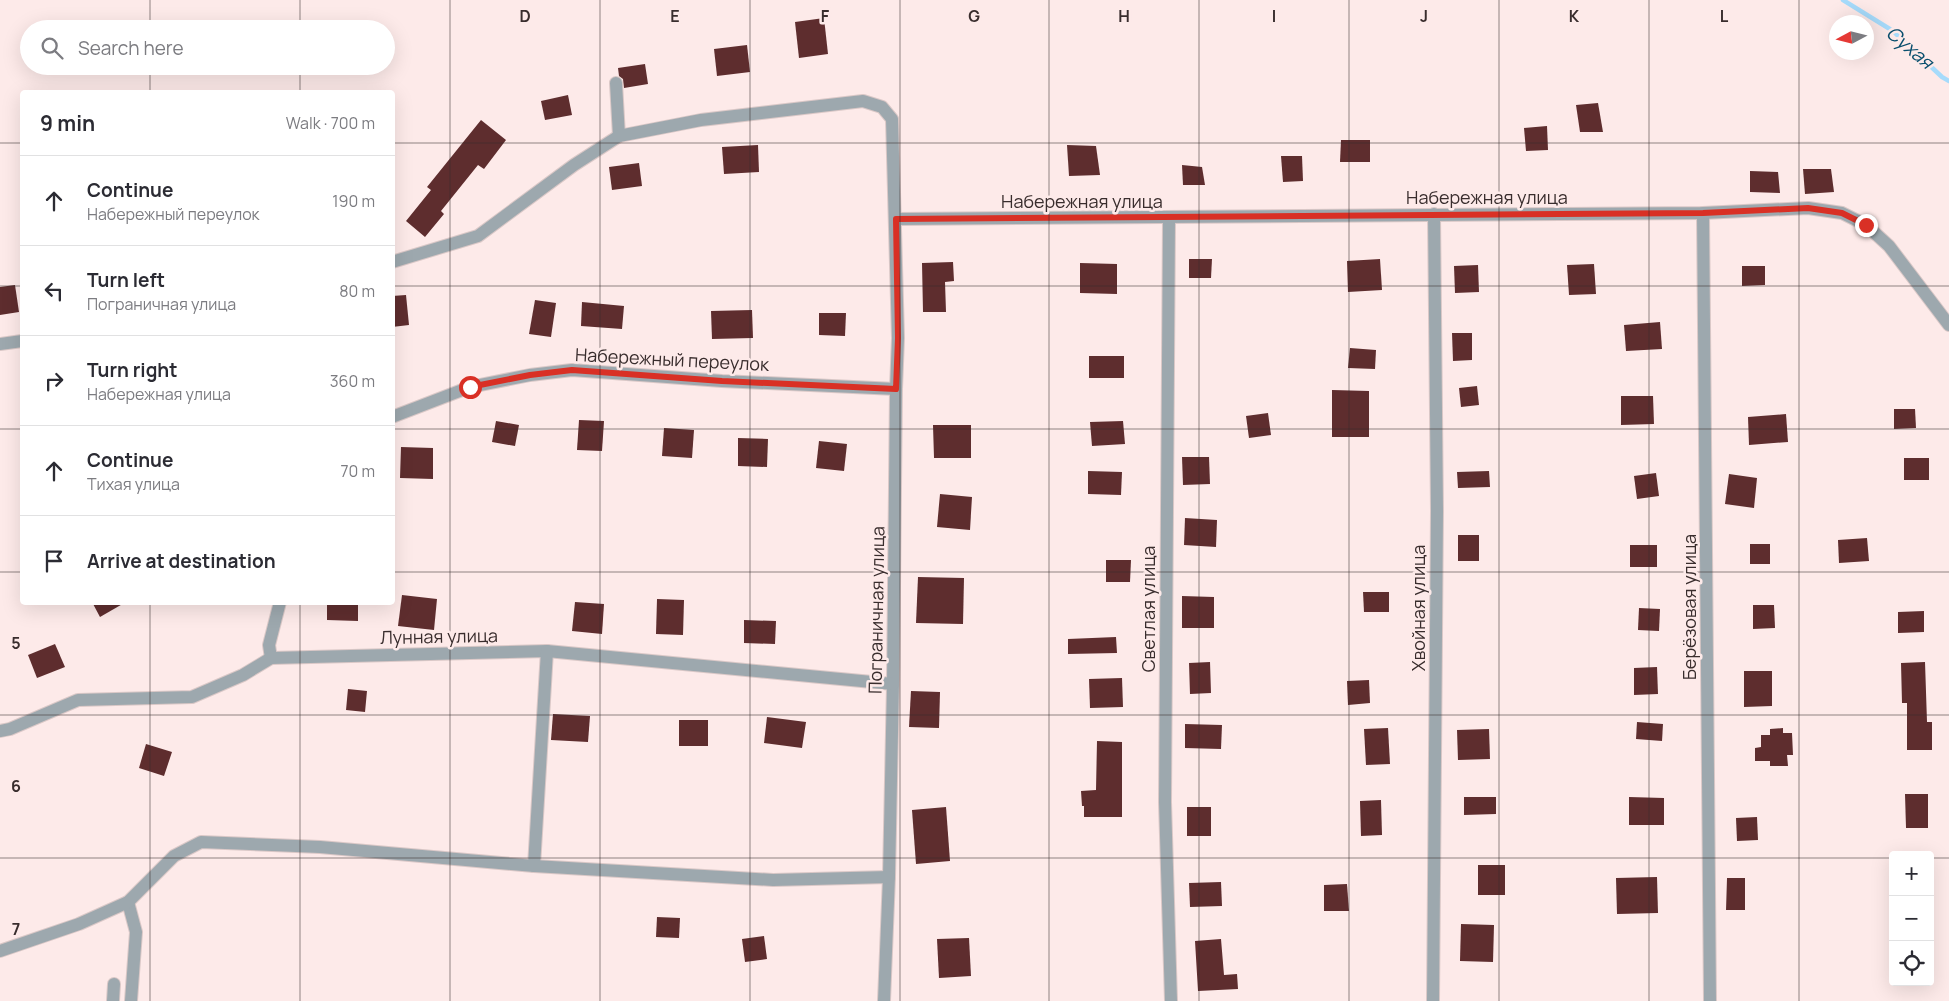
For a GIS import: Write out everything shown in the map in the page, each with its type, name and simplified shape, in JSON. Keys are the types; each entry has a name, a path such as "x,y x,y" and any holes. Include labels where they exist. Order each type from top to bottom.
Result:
{"street":[{"path":"616,84 619,136"},
{"path":"395,261 478,236 574,165 619,136 701,120 863,101 882,107 892,119 896,219"},
{"name":"Набережная улица","path":"896,219 1703,213 1808,208 1842,213 1866,225 1889,246 1949,325"},
{"name":"Берёзовая улица","path":"1703,213 1710,1001"},
{"name":"Хвойная улица","path":"1433,1001 1436,520 1434,214"},
{"name":"Светлая улица","path":"1169,218 1165,802 1171,1001"},
{"name":"Пограничная улица","path":"884,1001 893,684 898,338 896,219"},
{"path":"0,344 20,341"},
{"name":"Набережный переулок","path":"395,416 470,387 530,375 572,370 722,381 896,389"},
{"path":"0,731 10,729 78,700 192,697 243,676 271,658 269,645 279,605"},
{"path":"534,866 547,651"},
{"name":"Лунная улица","path":"271,658 547,651 893,684"},
{"path":"0,951 79,924 128,902 174,856 201,842 320,847 534,866 773,880 889,877"},
{"path":"128,902 136,932 131,1001"},
{"path":"113,1001 114,984"}],"building":[{"path":"824,18 828,54 799,58 795,22"},
{"path":"747,45 750,72 717,76 714,49"},
{"path":"645,64 648,84 624,88 623,79 619,76 618,68"},
{"path":"568,95 572,115 545,120 541,101"},
{"path":"1598,103 1603,132 1580,132 1576,105"},
{"path":"481,120 506,140 484,169 478,165 441,211 444,214 425,237 406,221 431,190 427,187"},
{"path":"1547,126 1548,150 1526,151 1524,128"},
{"path":"1341,140 1370,140 1370,162 1340,162"},
{"path":"758,145 759,172 724,174 722,147"},
{"path":"1067,145 1096,146 1100,175 1069,176"},
{"path":"1281,156 1302,156 1303,181 1283,182"},
{"path":"639,163 642,186 612,190 609,167"},
{"path":"1182,165 1202,167 1205,185 1183,185"},
{"path":"1803,169 1831,169 1834,192 1805,194"},
{"path":"1750,171 1778,172 1780,193 1750,192"},
{"path":"1189,259 1212,259 1211,278 1189,278"},
{"path":"1380,259 1382,290 1348,292 1347,261"},
{"path":"953,262 954,281 945,282 946,312 923,312 922,263"},
{"path":"1080,263 1117,264 1117,294 1080,293"},
{"path":"1594,264 1596,294 1569,295 1567,265"},
{"path":"1478,265 1479,292 1455,293 1454,266"},
{"path":"1742,266 1765,266 1765,285 1742,286"},
{"path":"15,285 19,312 0,315 0,287"},
{"path":"406,295 409,325 395,327 395,296"},
{"path":"535,300 556,303 551,337 529,334"},
{"path":"582,302 624,306 622,329 581,326"},
{"path":"752,310 753,338 712,339 711,311"},
{"path":"819,313 846,313 845,336 819,335"},
{"path":"1660,322 1662,349 1626,351 1624,325"},
{"path":"1452,333 1472,333 1472,360 1453,361"},
{"path":"1350,348 1376,350 1375,369 1348,368"},
{"path":"1089,356 1124,356 1124,378 1089,378"},
{"path":"1477,386 1479,405 1461,407 1459,388"},
{"path":"1332,390 1369,391 1369,437 1332,437"},
{"path":"1621,396 1653,396 1654,424 1621,425"},
{"path":"1894,409 1915,409 1916,428 1894,429"},
{"path":"1268,413 1271,435 1249,438 1246,416"},
{"path":"1786,414 1788,442 1749,445 1748,417"},
{"path":"579,420 604,421 602,451 577,450"},
{"path":"496,421 519,425 515,446 492,442"},
{"path":"1123,421 1125,444 1092,446 1090,422"},
{"path":"933,425 971,425 971,458 934,458"},
{"path":"664,428 694,430 692,458 662,456"},
{"path":"738,438 768,439 767,467 738,466"},
{"path":"819,441 847,444 844,471 816,468"},
{"path":"401,447 433,448 433,479 400,478"},
{"path":"1182,457 1209,457 1210,484 1183,485"},
{"path":"1904,458 1929,458 1929,480 1904,480"},
{"path":"1088,471 1122,472 1121,495 1088,494"},
{"path":"1489,471 1490,487 1458,488 1457,472"},
{"path":"1656,473 1659,496 1637,499 1634,476"},
{"path":"1729,474 1757,478 1754,508 1725,504"},
{"path":"940,494 972,497 970,530 937,527"},
{"path":"1185,518 1217,520 1216,547 1184,545"},
{"path":"1458,535 1479,535 1479,561 1458,561"},
{"path":"1867,538 1869,561 1839,563 1838,540"},
{"path":"1750,544 1770,544 1770,564 1750,564"},
{"path":"1630,545 1657,545 1657,567 1630,567"},
{"path":"1106,560 1131,560 1130,582 1106,582"},
{"path":"918,577 964,578 963,624 916,623"},
{"path":"1363,592 1389,592 1389,612 1364,612"},
{"path":"402,595 437,599 434,630 398,626"},
{"path":"1182,596 1214,597 1214,628 1182,628"},
{"path":"657,599 684,600 683,635 656,634"},
{"path":"575,602 604,604 602,634 572,631"},
{"path":"94,605 121,605 100,617"},
{"path":"327,605 358,605 358,621 327,620"},
{"path":"1753,605 1774,605 1775,628 1753,629"},
{"path":"1639,608 1660,609 1659,631 1638,630"},
{"path":"1924,611 1924,632 1898,633 1898,612"},
{"path":"744,620 776,621 775,644 744,643"},
{"path":"1116,637 1117,653 1068,654 1068,639"},
{"path":"55,644 65,667 37,678 28,655"},
{"path":"1210,662 1211,693 1190,694 1189,663"},
{"path":"1925,662 1927,722 1932,722 1932,750 1907,750 1907,703 1902,703 1901,663"},
{"path":"1657,667 1658,694 1634,695 1634,668"},
{"path":"1744,671 1772,671 1772,706 1744,707"},
{"path":"1122,678 1123,707 1090,708 1089,679"},
{"path":"1369,680 1370,703 1348,705 1347,681"},
{"path":"348,689 367,691 365,712 346,710"},
{"path":"911,691 940,692 939,728 909,727"},
{"path":"553,714 590,716 588,742 551,740"},
{"path":"767,717 806,722 802,748 764,743"},
{"path":"679,720 708,720 708,746 679,746"},
{"path":"1637,722 1663,724 1662,741 1636,739"},
{"path":"1185,724 1222,725 1221,749 1185,748"},
{"path":"1388,728 1390,764 1366,765 1364,729"},
{"path":"1783,728 1783,733 1792,733 1793,755 1787,755 1788,766 1770,766 1770,761 1755,761 1755,748 1761,747 1761,735 1770,735 1770,729"},
{"path":"1489,729 1490,759 1458,760 1457,730"},
{"path":"1097,741 1122,742 1122,817 1084,817 1081,791 1096,790"},
{"path":"146,744 172,752 164,776 139,768"},
{"path":"1905,794 1928,794 1928,828 1906,828"},
{"path":"1464,797 1496,797 1496,814 1464,815"},
{"path":"1629,797 1664,798 1664,825 1629,825"},
{"path":"1381,800 1382,835 1361,836 1360,801"},
{"path":"946,807 950,861 916,864 912,810"},
{"path":"1187,807 1211,807 1211,836 1187,836"},
{"path":"1757,817 1758,840 1737,841 1736,818"},
{"path":"1478,865 1505,865 1505,895 1478,895"},
{"path":"1657,877 1658,913 1617,914 1616,878"},
{"path":"1727,878 1745,878 1745,910 1726,910"},
{"path":"1221,882 1222,906 1190,907 1189,883"},
{"path":"1347,884 1349,911 1324,911 1324,885"},
{"path":"657,917 680,918 679,938 656,937"},
{"path":"1461,924 1494,925 1493,962 1460,961"},
{"path":"764,936 767,959 745,962 742,939"},
{"path":"969,938 971,976 939,978 937,939"},
{"path":"1221,939 1224,975 1237,974 1238,989 1198,991 1195,941"}],"waterway":[{"name":"Сухая","path":"1843,0 1893,31 1942,77 1949,81"}],"route":[{"path":"470,387 530,375 572,370 722,381 896,389 898,338 896,219 1703,213 1808,208 1842,213 1866,225"}]}
